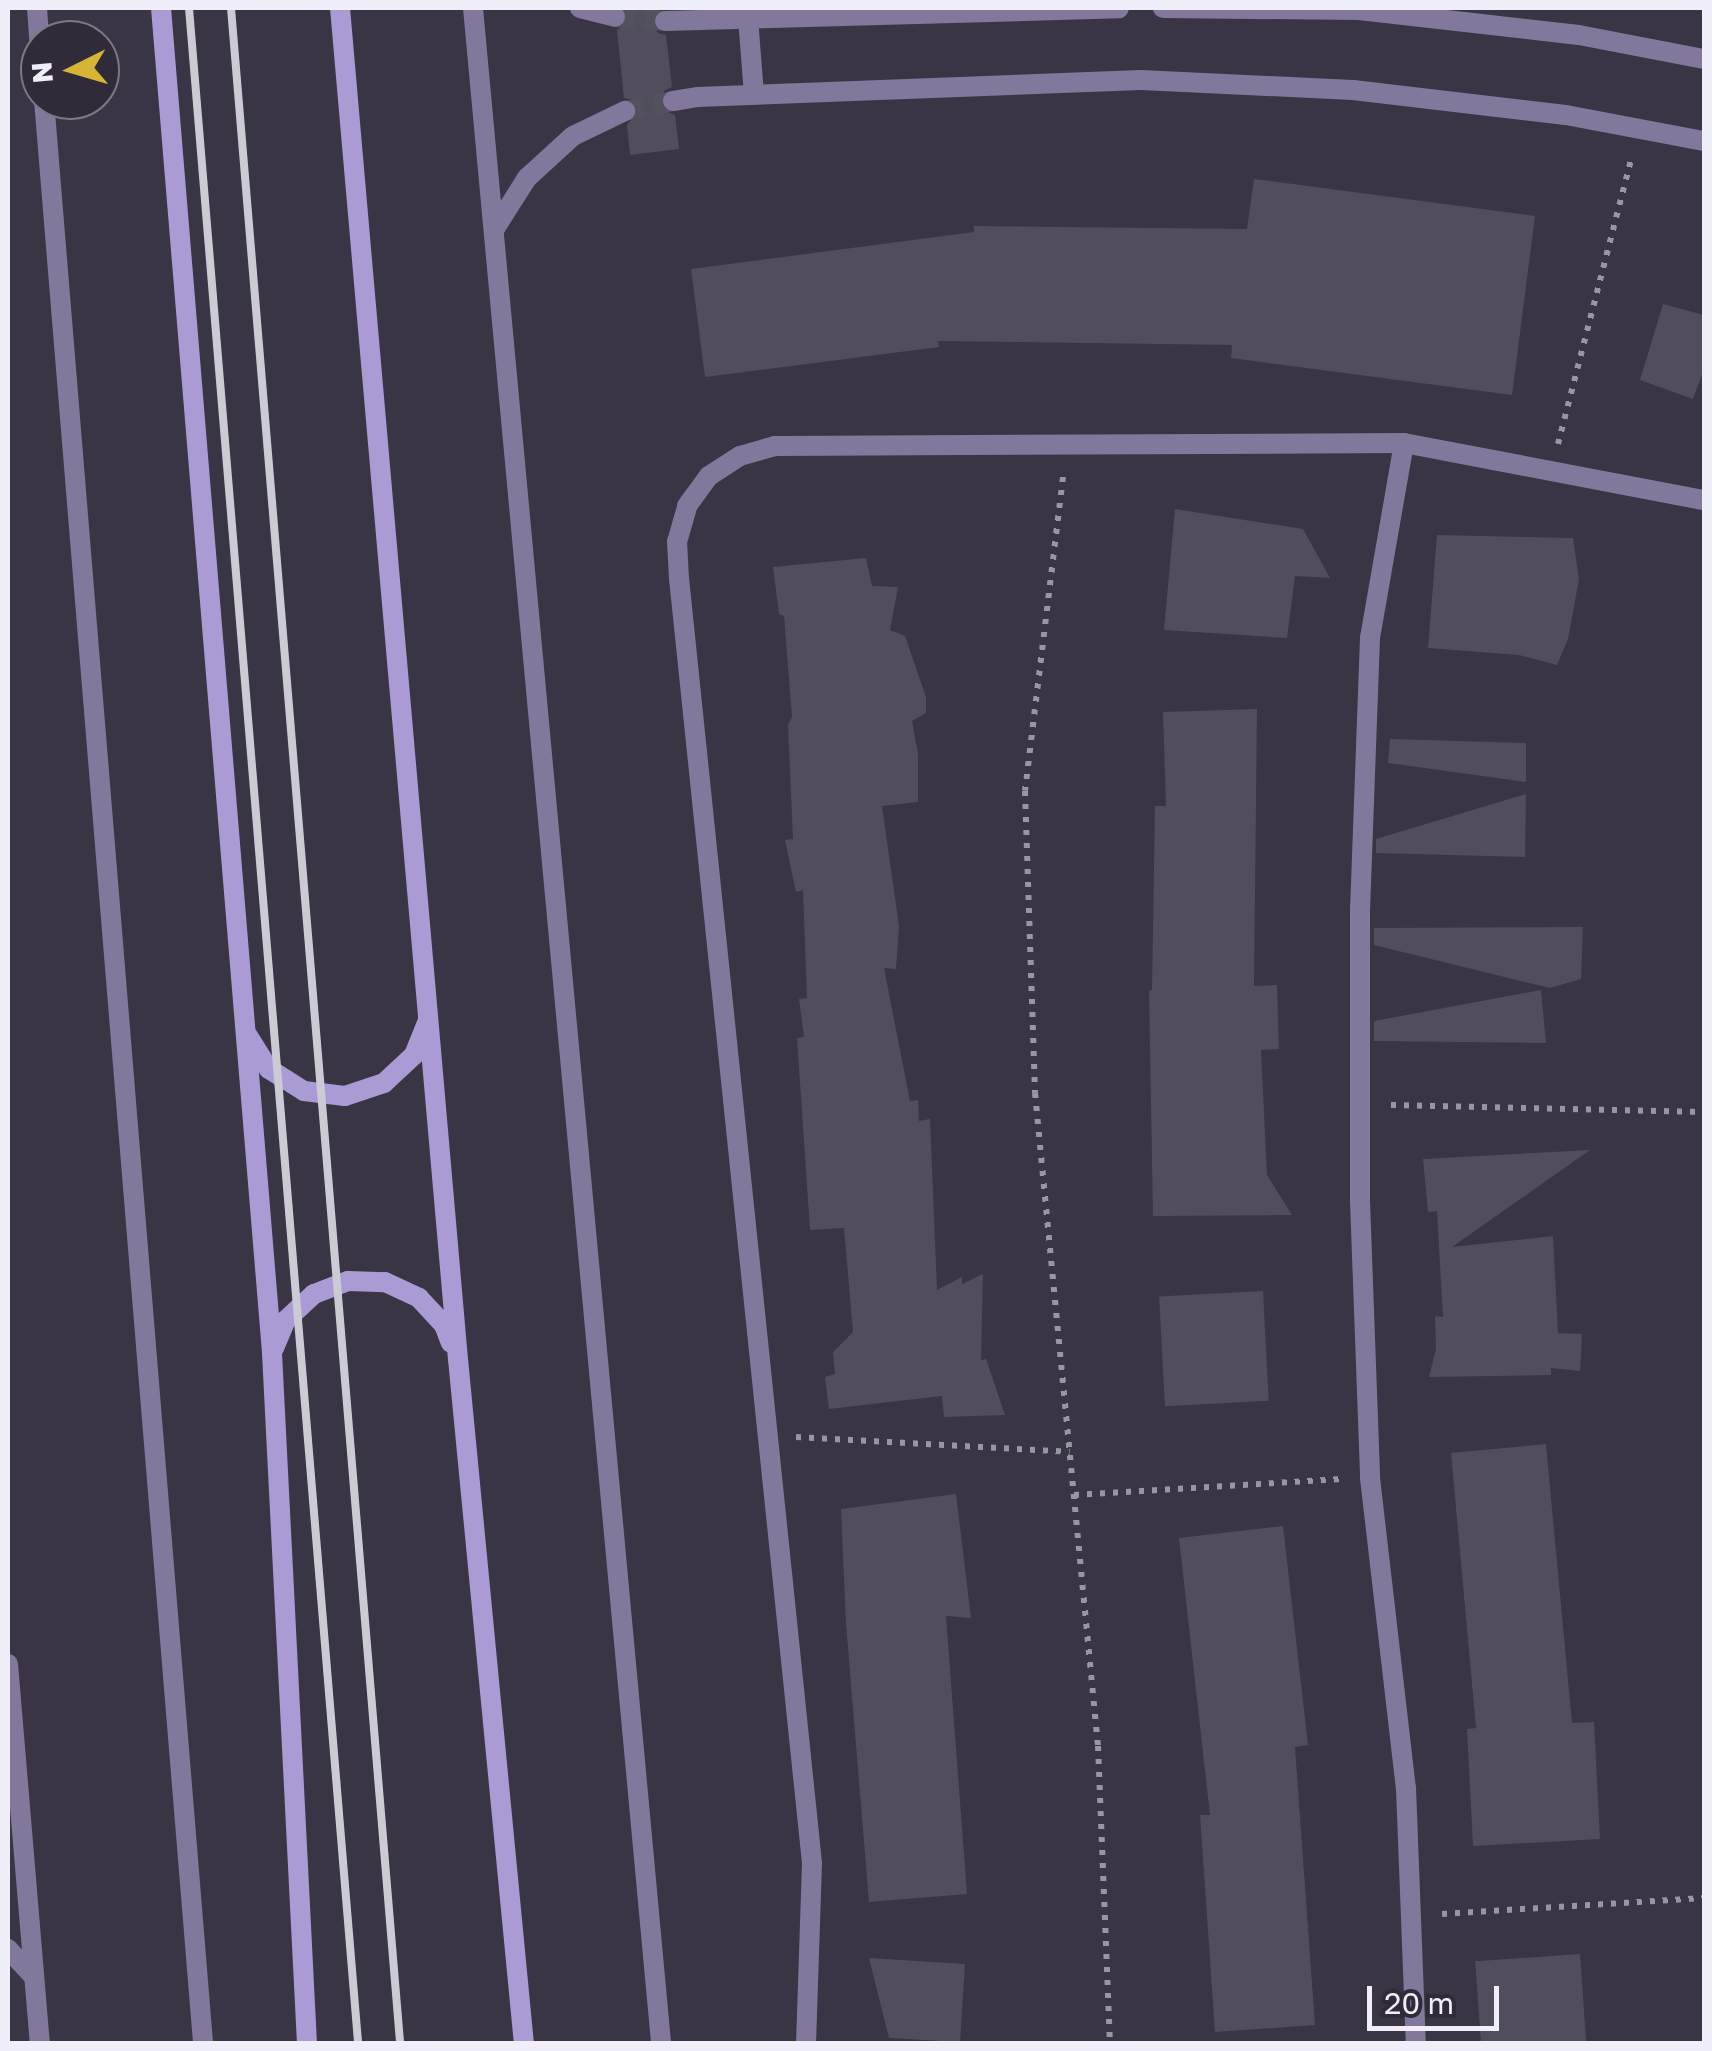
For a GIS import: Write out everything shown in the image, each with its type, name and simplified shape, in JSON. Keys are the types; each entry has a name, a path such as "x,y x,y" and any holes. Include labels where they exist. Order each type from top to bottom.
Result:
{"main road":[{"path":"161,8 272,1354 307,2044"},
{"path":"340,8 458,1359 524,2044"},
{"path":"246,1034 269,1069 304,1091 345,1096 384,1083 414,1055 430,1017"},
{"path":"272,1354 286,1320 314,1294 348,1281 385,1282 419,1298 444,1325 458,1359"}],"street":[{"path":"473,8 661,2044"},
{"path":"580,8 616,17"},
{"path":"665,21 1119,8"},
{"path":"1163,8 1359,10 1579,36 1704,59"},
{"path":"748,18 754,94"},
{"path":"673,101 754,94 1141,80 1353,90 1566,115 1704,141"},
{"path":"494,230 527,178 573,136 625,111"},
{"path":"46,120 202,2044"},
{"path":"1404,443 1370,638 1360,907 1360,1104 1370,1478 1406,1788 1416,2044"},
{"path":"806,2044 812,1864 679,578 677,542 687,506 709,476 740,456 776,446 1404,443 1704,500"},
{"path":"8,1664 13,1808 40,2044"},
{"path":"8,1949 34,1978"}],"path":[{"path":"1552,469 1639,128"},
{"path":"1067,446 1024,791 1036,1093 1098,1746 1110,2044"},
{"path":"1360,1104 1704,1112"},
{"path":"767,1436 1070,1452"},
{"path":"1074,1495 1370,1478"},
{"path":"1411,1916 1704,1898"}],"building":[{"path":"625,8 663,8 653,14 651,22 658,33 666,35 672,87 664,91 659,102 663,110 675,115 679,149 630,155 627,125 639,111 633,100 624,98 617,30 628,21"},
{"path":"1254,179 1535,216 1512,395 1231,358 1232,345 938,341 939,347 705,377 691,269 974,232 974,226 1247,229"},
{"path":"1663,304 1704,315 1704,369 1693,399 1640,380"},
{"path":"1175,509 1303,529 1330,578 1295,576 1287,638 1164,630"},
{"path":"1437,535 1573,538 1579,579 1568,639 1557,665 1519,655 1428,648"},
{"path":"866,558 872,586 898,587 890,630 905,636 926,697 926,713 912,721 918,754 918,802 882,806 899,926 896,969 884,968 910,1101 918,1100 919,1121 930,1119 937,1290 962,1277 962,1284 983,1274 981,1360 986,1359 1005,1415 944,1417 942,1396 829,1409 825,1377 835,1374 833,1352 853,1332 844,1228 810,1230 797,1038 804,1037 799,999 807,998 803,890 796,892 785,840 793,839 788,725 792,717 784,616 779,614 773,567"},
{"path":"1257,709 1254,986 1277,985 1279,1049 1261,1050 1267,1175 1292,1215 1153,1216 1149,991 1155,806 1166,806 1163,712"},
{"path":"1390,739 1526,743 1526,782 1388,763"},
{"path":"1526,794 1525,857 1376,853 1376,839"},
{"path":"1583,927 1581,979 1550,988 1374,945 1374,928"},
{"path":"1541,990 1546,1043 1374,1041 1374,1021"},
{"path":"1590,1150 1452,1247 1553,1236 1558,1333 1582,1334 1580,1371 1551,1368 1551,1375 1429,1377 1436,1349 1435,1316 1443,1317 1437,1211 1428,1212 1423,1159"},
{"path":"1263,1291 1269,1401 1165,1406 1159,1296"},
{"path":"1546,1444 1572,1723 1594,1722 1600,1839 1473,1846 1467,1729 1476,1728 1451,1453"},
{"path":"956,1494 971,1618 946,1616 967,1894 869,1902 846,1624 841,1509"},
{"path":"1283,1526 1308,1745 1295,1747 1315,2025 1215,2032 1200,1815 1210,1815 1179,1538"},
{"path":"1580,1954 1586,2044 1481,2044 1475,1961"},
{"path":"869,1958 965,1964 960,2042 889,2038"}],"tunnel":[{"path":"615,17 665,21"},
{"path":"625,111 673,101"}],"railway":[{"path":"189,8 358,2044"},
{"path":"231,8 400,2044"}]}
